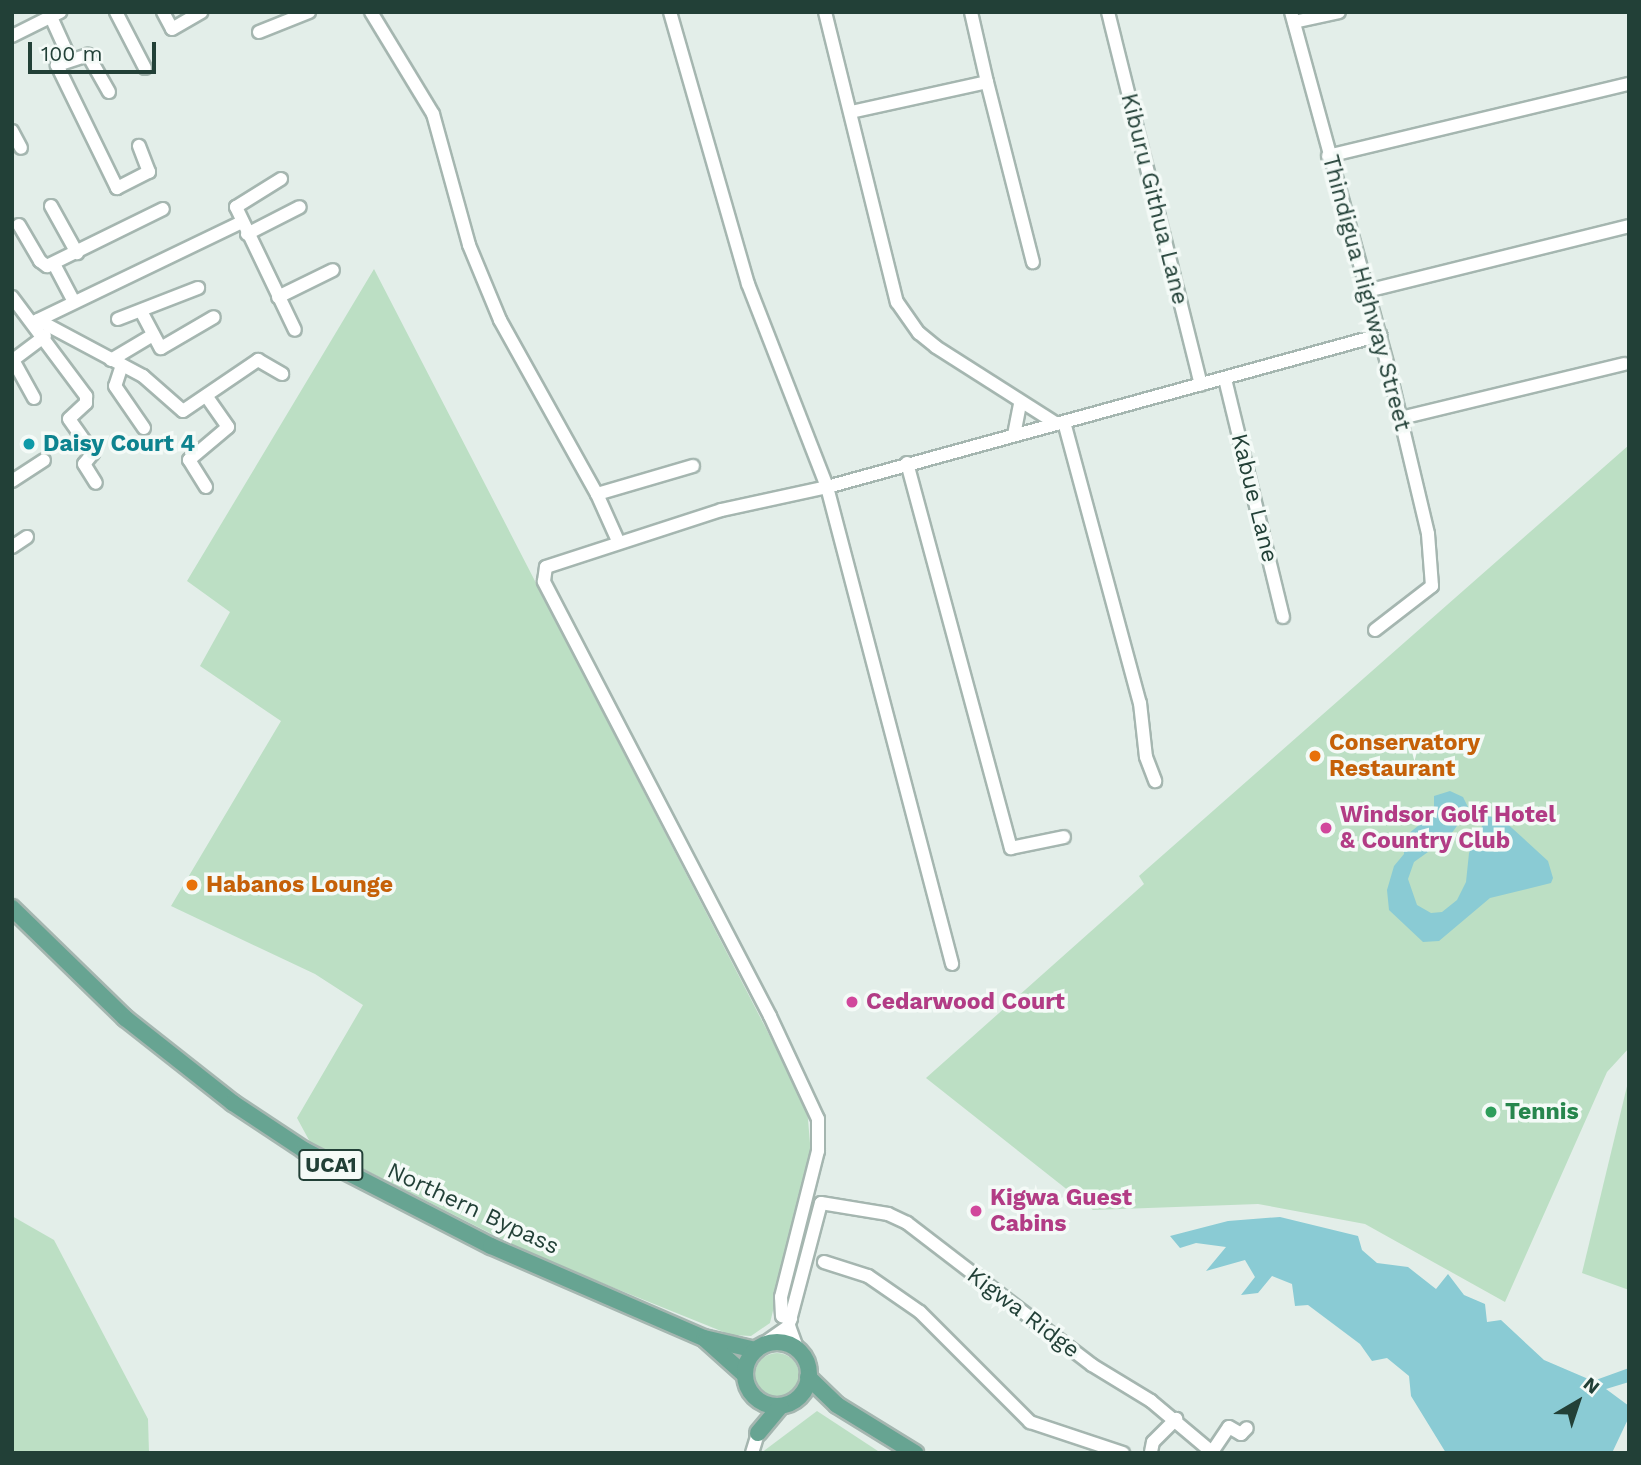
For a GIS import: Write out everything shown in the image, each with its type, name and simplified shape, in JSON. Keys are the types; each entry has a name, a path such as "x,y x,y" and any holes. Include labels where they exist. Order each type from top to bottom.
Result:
{"main road":[{"name":"Northern Bypass","path":"12,908 125,1018 233,1102 304,1150 491,1245 704,1338"},
{"name":"UCA1","path":"704,1338 757,1349"},
{"name":"UCA1","path":"704,1338 745,1375"},
{"path":"758,1433 756,1399 745,1375 757,1349 777,1342 798,1351 808,1377 837,1405 915,1453"},
{"path":"800,1397 808,1377"},
{"path":"758,1433 781,1406 800,1397 837,1405"},
{"path":"756,1399 781,1406"}],"street":[{"path":"116,12 145,68"},
{"path":"163,12 172,29 201,12"},
{"path":"259,32 309,12"},
{"path":"371,12 433,114 469,245 500,320 597,494 618,541"},
{"path":"670,12 748,284 827,487 952,964"},
{"path":"825,12 897,302 919,333 1020,404 1061,423 1140,703 1146,757 1155,781"},
{"path":"971,12 1033,262"},
{"name":"Kiburu Githua Lane","path":"1108,12 1201,385"},
{"path":"1292,17 1339,12"},
{"path":"12,36 57,14 71,59"},
{"name":"Thindigua Highway Street","path":"1292,17 1401,418 1432,575 1432,586 1375,630"},
{"path":"109,92 88,55 57,65 57,71 117,188 149,172 139,146"},
{"path":"851,112 988,82"},
{"path":"1328,156 1629,84"},
{"path":"12,131 21,148"},
{"path":"281,179 237,203 244,228 295,330"},
{"path":"51,206 77,253"},
{"path":"36,321 244,228 300,207"},
{"path":"19,225 40,261 54,264 163,209"},
{"path":"1367,291 1629,226"},
{"path":"54,264 74,302"},
{"path":"278,297 333,270"},
{"path":"118,319 142,313 198,288"},
{"path":"14,305 36,321 159,386 181,411 207,397 258,360 282,374"},
{"path":"142,313 163,348 214,317"},
{"path":"36,321 86,396 86,403 69,419 93,453 84,464 96,483"},
{"path":"144,428 114,383 116,362 153,335"},
{"path":"798,1351 790,1323 782,1315 782,1297 818,1151 812,1102 544,581 543,573 551,562 721,510 827,487 1380,335"},
{"path":"34,398 13,360 45,336"},
{"path":"1401,418 1625,364"},
{"name":"Kabue Lane","path":"1226,379 1283,617"},
{"path":"206,487 189,460 228,428 207,397"},
{"path":"1014,435 1020,404"},
{"path":"12,481 44,460"},
{"path":"907,463 1011,848 1064,837"},
{"path":"597,494 693,466"},
{"path":"12,547 27,537"},
{"name":"Kigwa Ridge","path":"790,1323 821,1203 888,1214 907,1223 1060,1342 1176,1419 1212,1452"},
{"path":"824,1262 868,1276 920,1312 1030,1422 1123,1453"},
{"path":"757,1349 790,1323"},
{"path":"1151,1452 1153,1441 1164,1434 1176,1419"},
{"path":"1212,1452 1229,1427 1241,1434 1247,1428"},
{"path":"752,1453 758,1433"}],"green space":[{"path":"374,269 807,1108 811,1155 770,1323 751,1336 731,1335 535,1256 310,1142 297,1118 363,1005 315,974 171,906 281,721 200,666 230,612 187,581"},
{"path":"1629,445 1629,1048 1607,1072 1505,1302 1365,1224 1258,1204 1093,1210 926,1078 1144,884 1139,876"},
{"path":"1629,1078 1629,1290 1582,1273"},
{"path":"12,1216 54,1240 148,1419 149,1453 12,1453"},
{"path":"777,1353 792,1360 799,1375 792,1390 777,1397 762,1390 755,1375 762,1360"},
{"path":"817,1411 881,1453 761,1453"}],"water":[{"path":"1450,791 1463,797 1469,809 1449,837 1414,862 1408,879 1417,905 1431,913 1442,912 1457,900 1466,882 1469,853 1487,816 1501,818 1548,861 1553,878 1551,883 1490,898 1439,941 1423,942 1389,910 1387,890 1394,866 1404,854 1403,838 1434,813 1434,796"},
{"path":"1280,1217 1358,1236 1362,1250 1377,1263 1408,1267 1436,1289 1448,1274 1464,1295 1485,1304 1487,1322 1501,1320 1544,1360 1593,1381 1629,1368 1629,1382 1606,1389 1629,1406 1629,1417 1612,1453 1446,1453 1411,1396 1409,1376 1387,1358 1372,1361 1360,1344 1308,1305 1295,1306 1292,1284 1272,1276 1258,1293 1241,1295 1255,1277 1245,1260 1206,1271 1226,1247 1196,1243 1180,1248 1170,1236 1228,1221"}],"place":[{"name":"Daisy Court 4","path":"29,444"},
{"name":"Conservatory Restaurant","path":"1315,756"},
{"name":"Windsor Golf Hotel & Country Club","path":"1326,828"},
{"name":"Habanos Lounge","path":"192,885"},
{"name":"Cedarwood Court","path":"852,1002"},
{"name":"Tennis","path":"1491,1112"},
{"name":"Kigwa Guest Cabins","path":"976,1211"}]}
